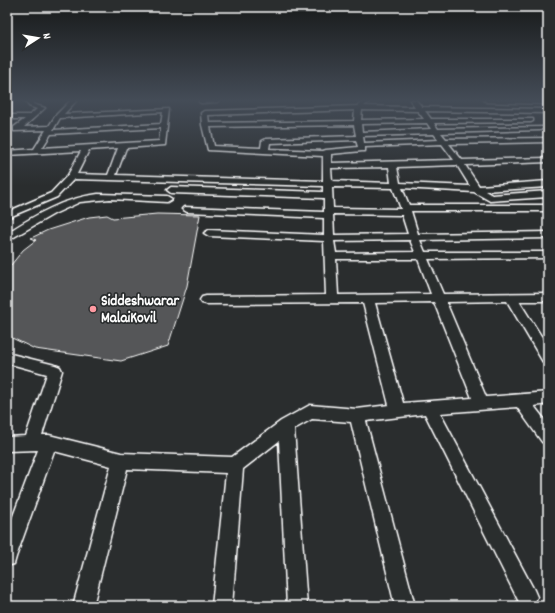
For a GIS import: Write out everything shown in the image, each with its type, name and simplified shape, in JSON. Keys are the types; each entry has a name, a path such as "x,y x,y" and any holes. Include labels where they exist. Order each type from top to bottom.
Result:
{"street":[{"path":"17,129 49,130 114,129"},
{"path":"7,153 162,143 164,129"},
{"path":"207,129 210,148 327,154 326,152 362,149 358,129"},
{"path":"360,139 437,131 519,129"},
{"path":"541,129 548,135"},
{"path":"37,151 49,130"},
{"path":"437,131 476,189 490,198 548,194"},
{"path":"265,151 266,142 269,141 360,139 444,142 548,140"},
{"path":"111,178 123,145"},
{"path":"7,215 54,195 72,176 86,148"},
{"path":"327,154 332,299"},
{"path":"327,166 548,160"},
{"path":"393,164 396,185 414,237 423,256 481,403"},
{"path":"72,176 396,185 476,189 548,184"},
{"path":"7,238 58,209 78,200 92,198 169,194 328,195"},
{"path":"187,209 328,213 405,210 548,208"},
{"path":"209,233 329,238 548,235"},
{"path":"331,256 548,255"},
{"path":"510,297 548,358"},
{"path":"206,300 548,297"},
{"path":"368,298 398,410"},
{"path":"7,358 55,371 32,442"},
{"path":"7,444 49,442 121,461 235,465 286,426 310,412 357,416 398,410 548,398"},
{"path":"521,400 548,437"},
{"path":"429,408 527,597"},
{"path":"357,416 405,606"},
{"path":"286,426 297,606"},
{"path":"7,557 49,442"},
{"path":"83,606 121,461"},
{"path":"222,606 235,465"}],"building":[{"name":"Siddeshwarar MalaiKovil","path":"157,214 200,215 187,286 168,346 121,361 35,349 12,338 7,332 7,270 23,250 36,240 31,238 48,230 89,217 107,215 113,218"}],"place":[{"name":"Siddeshwarar MalaiKovil","path":"93,309"}]}
